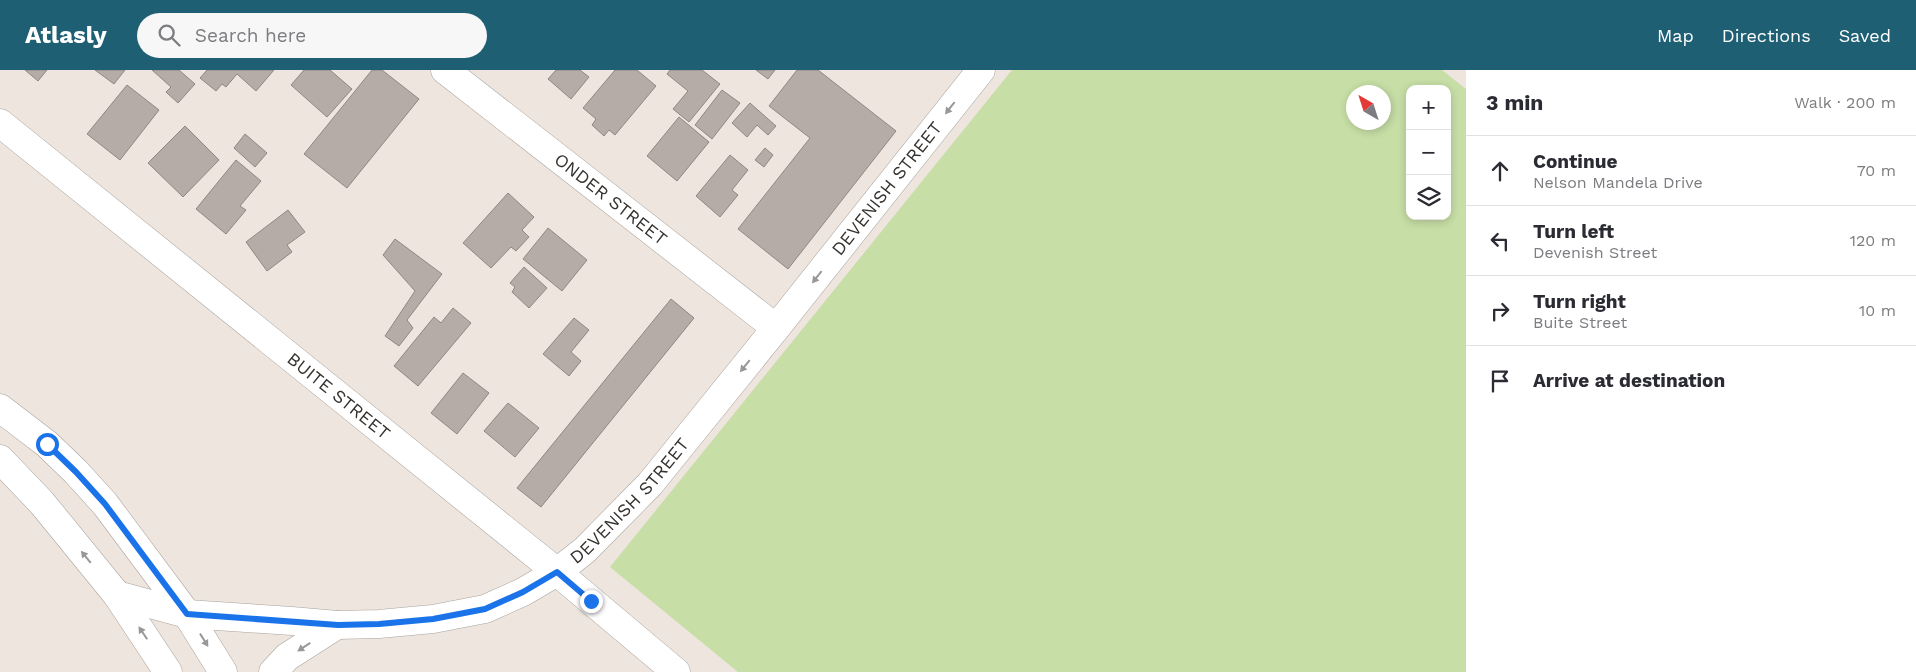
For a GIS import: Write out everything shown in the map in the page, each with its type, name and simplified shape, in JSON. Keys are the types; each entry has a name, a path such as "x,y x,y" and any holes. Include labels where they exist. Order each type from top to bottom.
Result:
{"main road":[{"name":"ONDER STREET","path":"445,70 776,328"},
{"name":"DEVENISH STREET","path":"117,595 187,614 338,625 379,624 433,619 485,609 523,592 557,572 585,550 650,484 981,70"},
{"name":"BUITE STREET","path":"0,122 557,572 676,672"},
{"path":"0,408 47,444 76,472 128,534 187,614 223,672"},
{"path":"0,459 42,503 117,595 168,672"},
{"path":"273,672 288,657 338,625"}],"green space":[{"path":"1012,70 1442,70 1466,89 1466,672 738,672 610,567"}],"building":[{"path":"25,70 47,70 38,81"},
{"path":"95,70 125,70 114,84"},
{"path":"152,70 179,70 195,84 178,103 166,92 171,87"},
{"path":"207,70 274,70 256,91 237,74 226,87 222,84 216,91 200,78"},
{"path":"304,70 330,70 352,89 327,117 291,85"},
{"path":"372,70 382,70 419,99 347,188 304,154"},
{"path":"556,70 580,70 589,77 571,99 548,79"},
{"path":"615,70 637,70 656,86 615,135 609,130 604,136 592,125 596,119 583,108"},
{"path":"670,70 702,70 720,84 689,122 673,109 688,91 667,74"},
{"path":"756,70 775,70 768,79"},
{"path":"797,70 818,70 896,131 788,269 738,229 810,138 769,106"},
{"path":"127,85 159,110 120,160 87,134"},
{"path":"722,90 740,103 712,139 695,125"},
{"path":"750,103 776,126 768,135 757,125 747,137 732,123"},
{"path":"679,117 709,142 677,181 647,156"},
{"path":"185,126 219,160 183,197 148,163"},
{"path":"245,134 267,153 255,167 234,148"},
{"path":"765,148 773,155 764,167 755,160"},
{"path":"730,155 748,170 732,190 738,195 720,217 696,196"},
{"path":"236,160 261,181 240,206 246,210 226,234 196,209"},
{"path":"508,193 534,217 522,230 529,237 516,251 511,247 491,268 463,243"},
{"path":"288,210 305,232 287,245 292,252 267,271 246,242"},
{"path":"548,228 587,260 562,291 523,259"},
{"path":"395,239 442,274 407,320 413,328 399,346 385,336 415,291 383,255"},
{"path":"524,267 547,288 529,308 512,292 515,287 510,283"},
{"path":"671,299 694,318 541,507 517,488"},
{"path":"453,308 471,323 418,386 394,366 434,317 441,323"},
{"path":"574,318 589,330 571,352 581,361 569,376 543,354"},
{"path":"463,373 489,393 457,434 431,413"},
{"path":"508,403 539,428 515,457 484,431"}],"route":[{"path":"47,444 105,504 187,614 338,625 379,624 433,619 485,609 523,592 557,572 591,601"}]}
